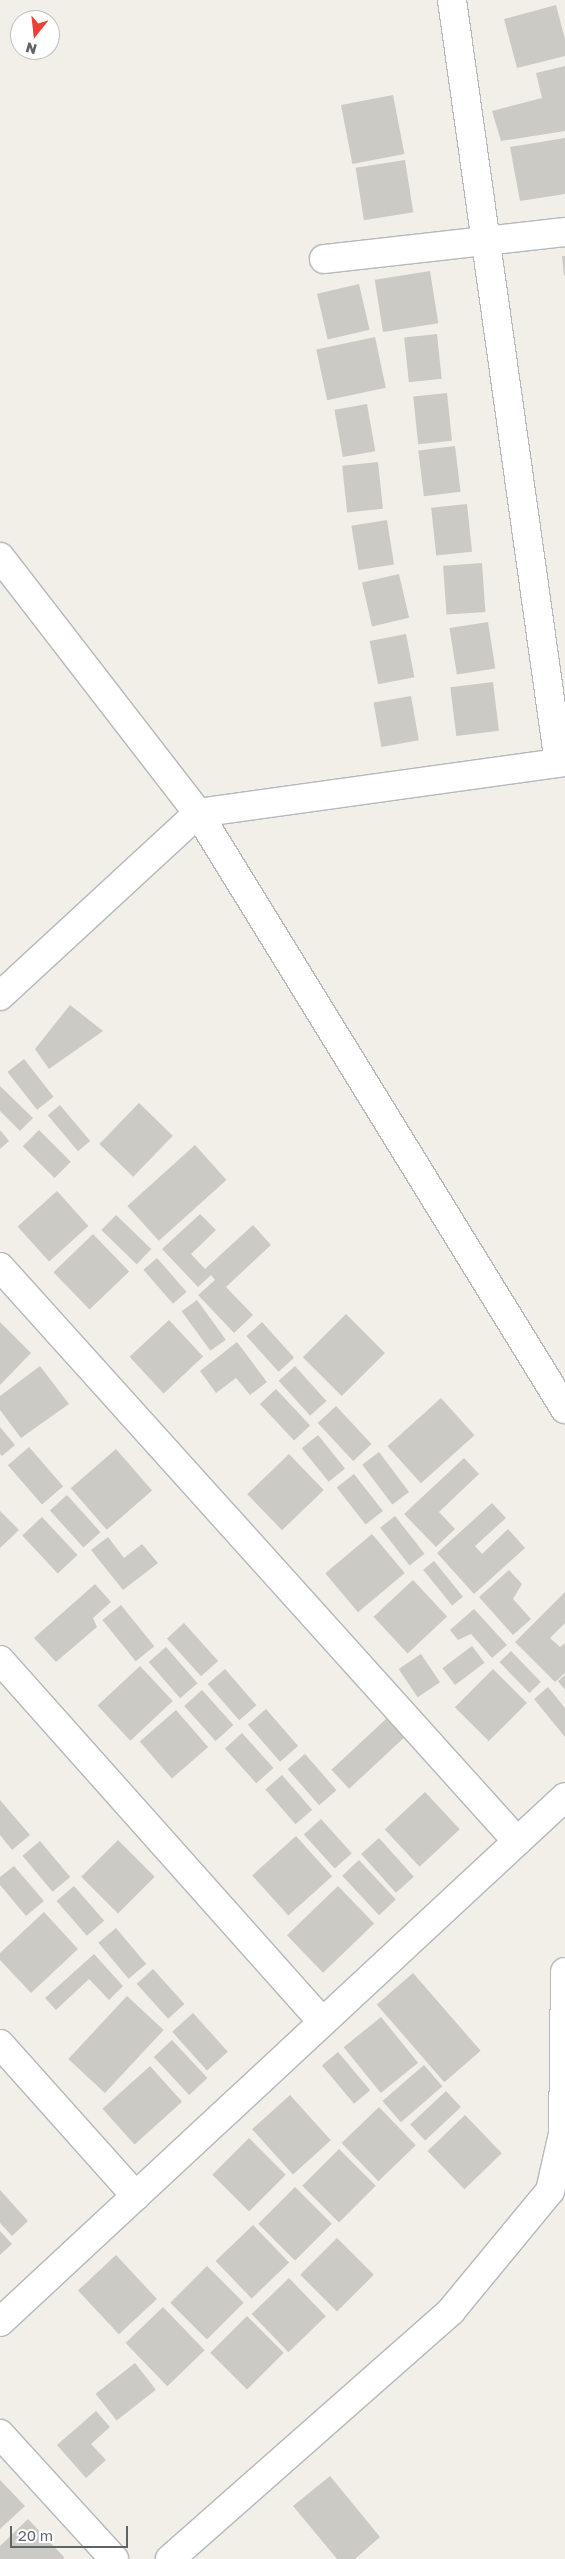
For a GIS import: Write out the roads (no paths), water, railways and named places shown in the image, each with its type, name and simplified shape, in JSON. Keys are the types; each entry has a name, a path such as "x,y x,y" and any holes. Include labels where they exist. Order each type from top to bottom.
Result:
{"street":[{"path":"0,996 198,814 562,762 486,241 455,0"},
{"path":"324,259 565,232"},
{"path":"0,557 198,814 565,1409"},
{"path":"0,1267 517,1841"},
{"path":"0,1660 322,2022"},
{"path":"0,2322 565,1797"},
{"path":"170,2559 451,2311 550,2191 563,2134 565,1972"},
{"path":"0,2044 136,2196"},
{"path":"0,2434 114,2559"}]}
